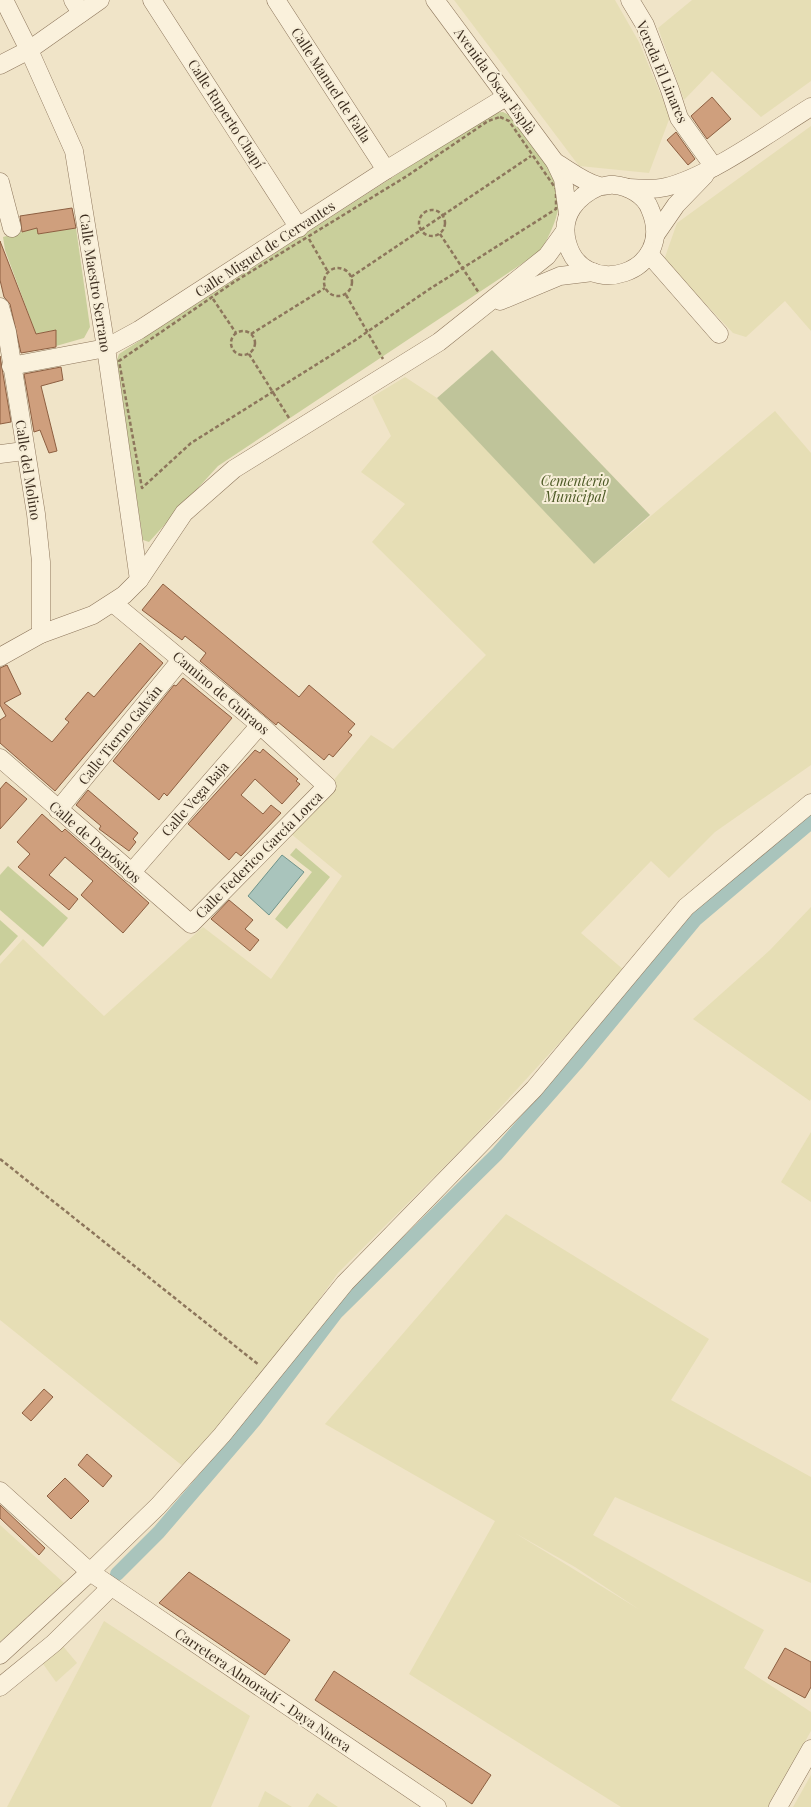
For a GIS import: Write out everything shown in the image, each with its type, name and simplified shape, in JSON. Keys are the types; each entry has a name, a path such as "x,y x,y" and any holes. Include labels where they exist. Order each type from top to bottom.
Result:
{"street":[{"name":"Calle Maestro Serrano","path":"4,0 29,50 74,151 106,348 139,580"},
{"path":"0,65 29,50 77,7 100,0"},
{"name":"Calle Ruperto Chapí","path":"152,0 304,232"},
{"name":"Calle Manuel de Falla","path":"276,0 386,170"},
{"name":"Avenida Óscar Esplà","path":"435,0 555,162 563,179 567,223"},
{"name":"Vereda El Linares","path":"630,0 645,25 670,90 678,118 712,168"},
{"name":"Calle Miguel de Cervantes","path":"11,366 106,348 304,232 386,170 506,97"},
{"path":"2,652 41,634 93,615 113,603 139,580 184,514 234,469 439,342 483,302 547,256 567,223 575,202 586,192 600,186 614,185 627,188 649,189 666,187 712,168 811,108"},
{"name":"Avenida Óscar Esplà","path":"555,162 583,179 600,186"},
{"path":"483,302 560,276 592,272 616,276 629,272 650,254 656,234 676,205 712,168"},
{"path":"0,182 12,228"},
{"path":"627,188 640,195 649,206 655,219 656,234"},
{"path":"567,223 573,256 592,272"},
{"path":"650,254 719,334"},
{"name":"Calle del Molino","path":"0,308 7,332 24,451 36,514 41,562 41,634"},
{"path":"0,454 24,451"},
{"name":"Camino de Guiraos","path":"113,603 260,725 327,786"},
{"name":"Calle Tierno Galván","path":"58,810 181,660"},
{"name":"Calle Vega Baja","path":"131,873 260,725"},
{"name":"Calle de Depósitos","path":"0,758 191,924"},
{"name":"Calle Federico García Lorca","path":"191,924 327,786"},
{"path":"0,1655 158,1506 222,1435 345,1282 534,1089 686,907 811,803"},
{"name":"Carretera Almoradí - Daya Nueva","path":"0,1490 90,1572 436,1807"},
{"path":"0,1688 54,1643 111,1587"},
{"path":"778,1807 811,1750"}],"path":[{"path":"500,117 509,121 532,155 556,189 556,209 463,268 368,332 191,443 142,488 119,361 304,232 407,176 488,121 500,117"},
{"path":"351,277 532,155"},
{"path":"436,210 443,216 445,226 440,234 428,236 420,230 419,220 424,212 436,210"},
{"path":"304,232 328,272"},
{"path":"440,234 483,302"},
{"path":"339,268 344,269 351,277 352,287 346,295 336,297 327,292 324,281 328,272 339,268"},
{"path":"251,334 325,288"},
{"path":"346,295 384,361 388,358"},
{"path":"212,297 236,333"},
{"path":"243,331 251,334 255,343 249,354 240,355 233,351 231,341 236,333 243,331"},
{"path":"249,354 271,392 290,418 298,414"},
{"path":"0,1158 271,1374"}],"shaded area":[{"path":"454,0 615,0 639,42 670,117 649,173 579,166"},
{"path":"692,0 811,0 811,81 761,117 712,71 684,100 658,28"},
{"path":"811,126 811,331 785,301 746,337 733,333 664,260 677,223"},
{"path":"405,377 437,398 594,564 775,411 811,453 811,765 715,832 669,878 651,861 581,933 625,971 467,1144 338,1273 298,1329 184,1467 0,1320 0,964 23,939 104,1016 203,927 271,979 342,876 290,833 371,735 393,749 486,655 372,542 405,504 361,472 391,436 372,397"},
{"path":"811,907 810,1101 693,1019 770,950"},
{"path":"811,1132 811,1202 781,1182"},
{"path":"506,1214 709,1339 671,1400 811,1477 811,1583 615,1497 593,1535 764,1630 744,1668 811,1712 811,1731 768,1807 621,1807 409,1674 495,1521 325,1424","holes":["515,1533 575,1567 640,1610"]},
{"path":"0,1525 64,1583 0,1642"},
{"path":"104,1621 250,1716 211,1807 7,1807"},
{"path":"62,1645 77,1663 56,1682 41,1661"},
{"path":"811,1775 811,1807 793,1807"},
{"path":"265,1791 292,1807 258,1807"},
{"path":"317,1793 338,1807 308,1807"}],"green space":[{"path":"503,112 513,117 546,165 559,189 557,213 552,229 541,251 218,466 149,542 143,540 116,363 119,354 492,113"},
{"path":"37,228 39,234 76,228 90,327 84,338 56,346 55,330 36,334 5,250 3,237"},
{"name":"Cementerio Municipal","path":"492,350 650,515 594,564 437,398"},
{"path":"296,848 330,877 287,929 275,919 312,872 290,855"},
{"path":"8,866 68,918 43,947 0,910 0,875"},
{"path":"0,920 18,936 0,956"}],"water":[{"path":"282,855 304,872 269,915 248,896"}],"building":[{"path":"712,97 731,119 707,139 691,116"},
{"path":"676,132 695,159 688,165 667,140"},
{"path":"72,208 76,228 38,234 37,228 22,232 20,216"},
{"path":"0,241 36,334 56,330 56,347 21,353 10,304 4,297 0,280"},
{"path":"0,356 11,422 0,424"},
{"path":"61,367 63,380 41,386 57,451 49,453 40,430 34,432 24,374"},
{"path":"163,584 299,697 309,685 355,724 348,732 352,735 333,757 329,754 324,760 278,722 276,725 200,661 206,653 185,636 182,640 142,610"},
{"path":"140,643 163,663 55,791 0,743 0,720 6,716 0,705 0,668 7,665 21,694 4,703 52,742 69,722 65,719 88,692 94,697"},
{"path":"183,678 232,718 167,796 164,793 159,800 113,761 174,685 176,686"},
{"path":"263,749 298,779 296,781 300,784 282,804 255,779 241,795 263,814 271,805 281,813 241,856 236,852 229,860 188,824 255,750 260,753"},
{"path":"6,782 27,799 0,829 0,789"},
{"path":"88,790 138,833 133,839 136,842 129,851 99,829 101,826 76,805"},
{"path":"42,814 62,832 65,829 149,903 123,933 81,895 93,881 65,857 49,875 78,899 69,910 18,867 30,854 17,842"},
{"path":"229,900 253,920 245,929 259,940 250,951 211,919"},
{"path":"44,1389 53,1397 31,1421 22,1413"},
{"path":"87,1454 112,1476 103,1487 78,1465"},
{"path":"65,1478 89,1501 71,1519 47,1496"},
{"path":"0,1505 45,1548 39,1555 0,1518"},
{"path":"189,1572 290,1640 265,1675 159,1603"},
{"path":"785,1648 811,1662 811,1687 805,1698 768,1678"},
{"path":"334,1671 491,1775 472,1804 315,1700"}],"waterway":[{"path":"117,1574 159,1532 254,1421 336,1313 497,1154 576,1064 695,920 811,822"}]}
